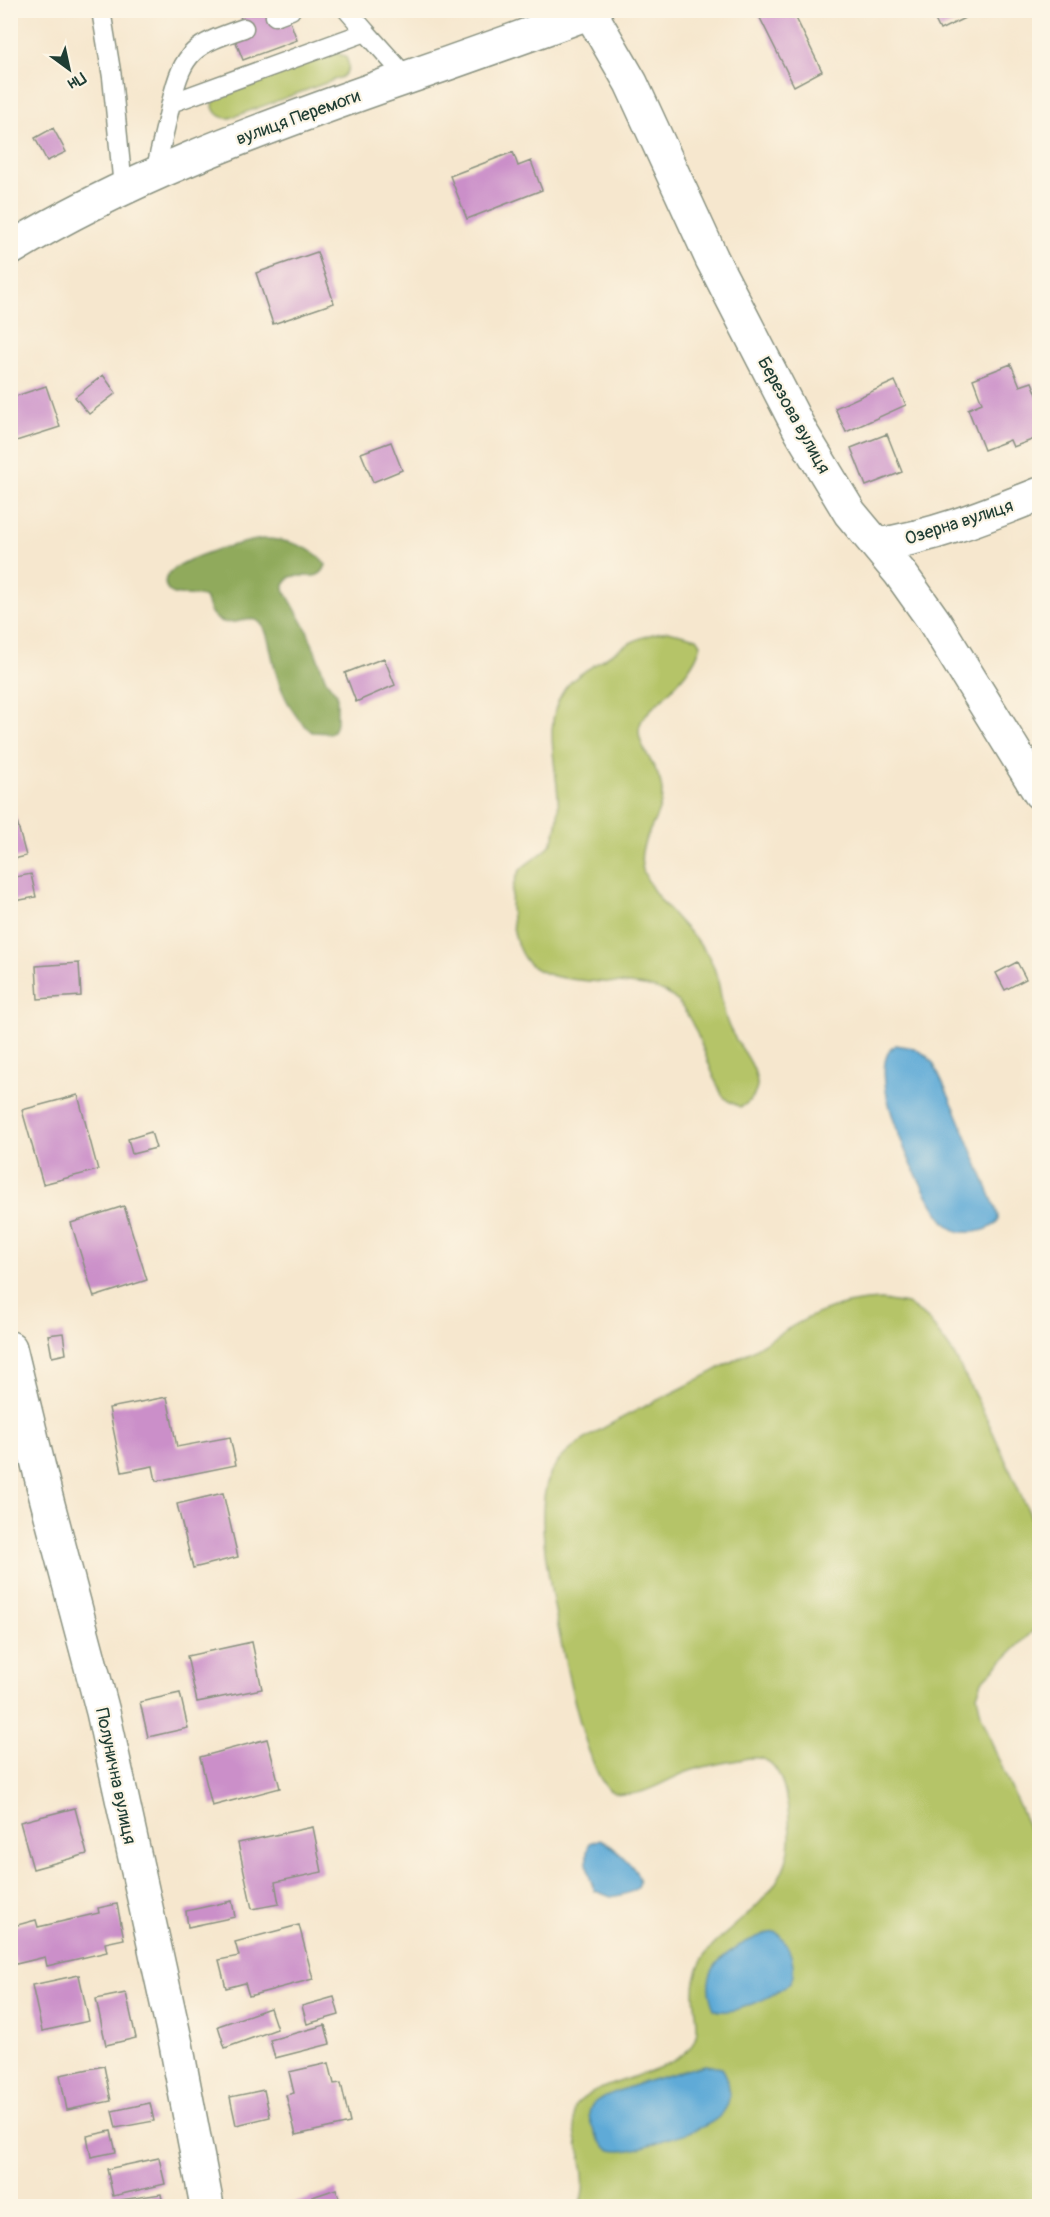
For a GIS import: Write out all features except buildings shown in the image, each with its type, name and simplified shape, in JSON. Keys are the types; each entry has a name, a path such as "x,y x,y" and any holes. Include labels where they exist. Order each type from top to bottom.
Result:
{"street":[{"name":"вулиця Перемоги","path":"10,249 82,208 155,172 293,118 593,11"},
{"name":"Березова вулиця","path":"593,11 631,83 712,259 785,402 836,492 855,521 877,545 934,621 1040,793"},
{"name":"Озерна вулиця","path":"877,545 951,527 1040,494"},
{"name":"Полунична вулиця","path":"10,1348 45,1493 103,1712 173,2032 207,2206"}],"lane":[{"path":"102,10 112,78 123,187"},
{"path":"347,10 407,78"},
{"path":"155,172 176,79 189,56 210,40 244,28"},
{"path":"171,103 366,32"}],"green space":[{"path":"333,52 345,56 348,62 348,69 342,77 230,118 219,116 214,109 214,101 221,93"},
{"path":"263,539 280,540 306,548 321,558 326,565 323,571 316,576 290,577 284,589 307,630 326,680 337,694 337,723 332,733 312,732 304,726 286,700 275,670 268,637 262,625 252,619 232,622 218,620 211,612 205,598 172,593 165,581 171,571 201,555"},
{"path":"668,631 697,638 701,644 699,652 685,674 641,722 640,739 661,783 662,793 661,804 644,844 642,864 645,875 658,897 702,946 713,965 729,1027 750,1061 756,1076 757,1087 752,1098 740,1107 722,1095 697,1034 677,1001 663,992 644,986 576,980 555,976 537,969 524,958 519,949 511,913 513,887 522,868 548,847 554,837 558,819 558,800 552,725 556,707 564,690 580,674 624,646 649,635"},
{"path":"882,1300 907,1304 927,1318 953,1353 987,1419 1039,1535 1039,1625 982,1681 977,1695 981,1714 997,1756 1039,1852 1039,2206 579,2206 583,2194 583,2181 575,2131 575,2106 584,2097 597,2090 661,2067 676,2059 693,2044 697,2030 694,1989 701,1961 706,1953 770,1891 785,1865 790,1833 782,1781 772,1765 762,1759 749,1758 699,1768 650,1789 630,1794 611,1791 600,1778 578,1716 552,1594 543,1523 544,1495 549,1477 563,1457 595,1433 737,1359 814,1315 845,1304"}],"water":[{"path":"896,1045 914,1048 926,1055 933,1063 955,1109 996,1209 998,1220 988,1229 960,1232 950,1227 939,1214 912,1166 899,1136 885,1079 886,1058"},
{"path":"600,1839 614,1848 638,1875 639,1885 635,1889 611,1897 595,1891 589,1874 587,1854 590,1843"},
{"path":"775,1932 780,1935 788,1947 792,1958 793,1971 790,1982 776,1993 754,2004 730,2010 714,2009 709,1987 710,1978 718,1962 744,1943"},
{"path":"705,2065 722,2068 728,2080 728,2101 717,2118 697,2129 631,2150 611,2150 601,2142 589,2117 593,2104 628,2088"}]}
